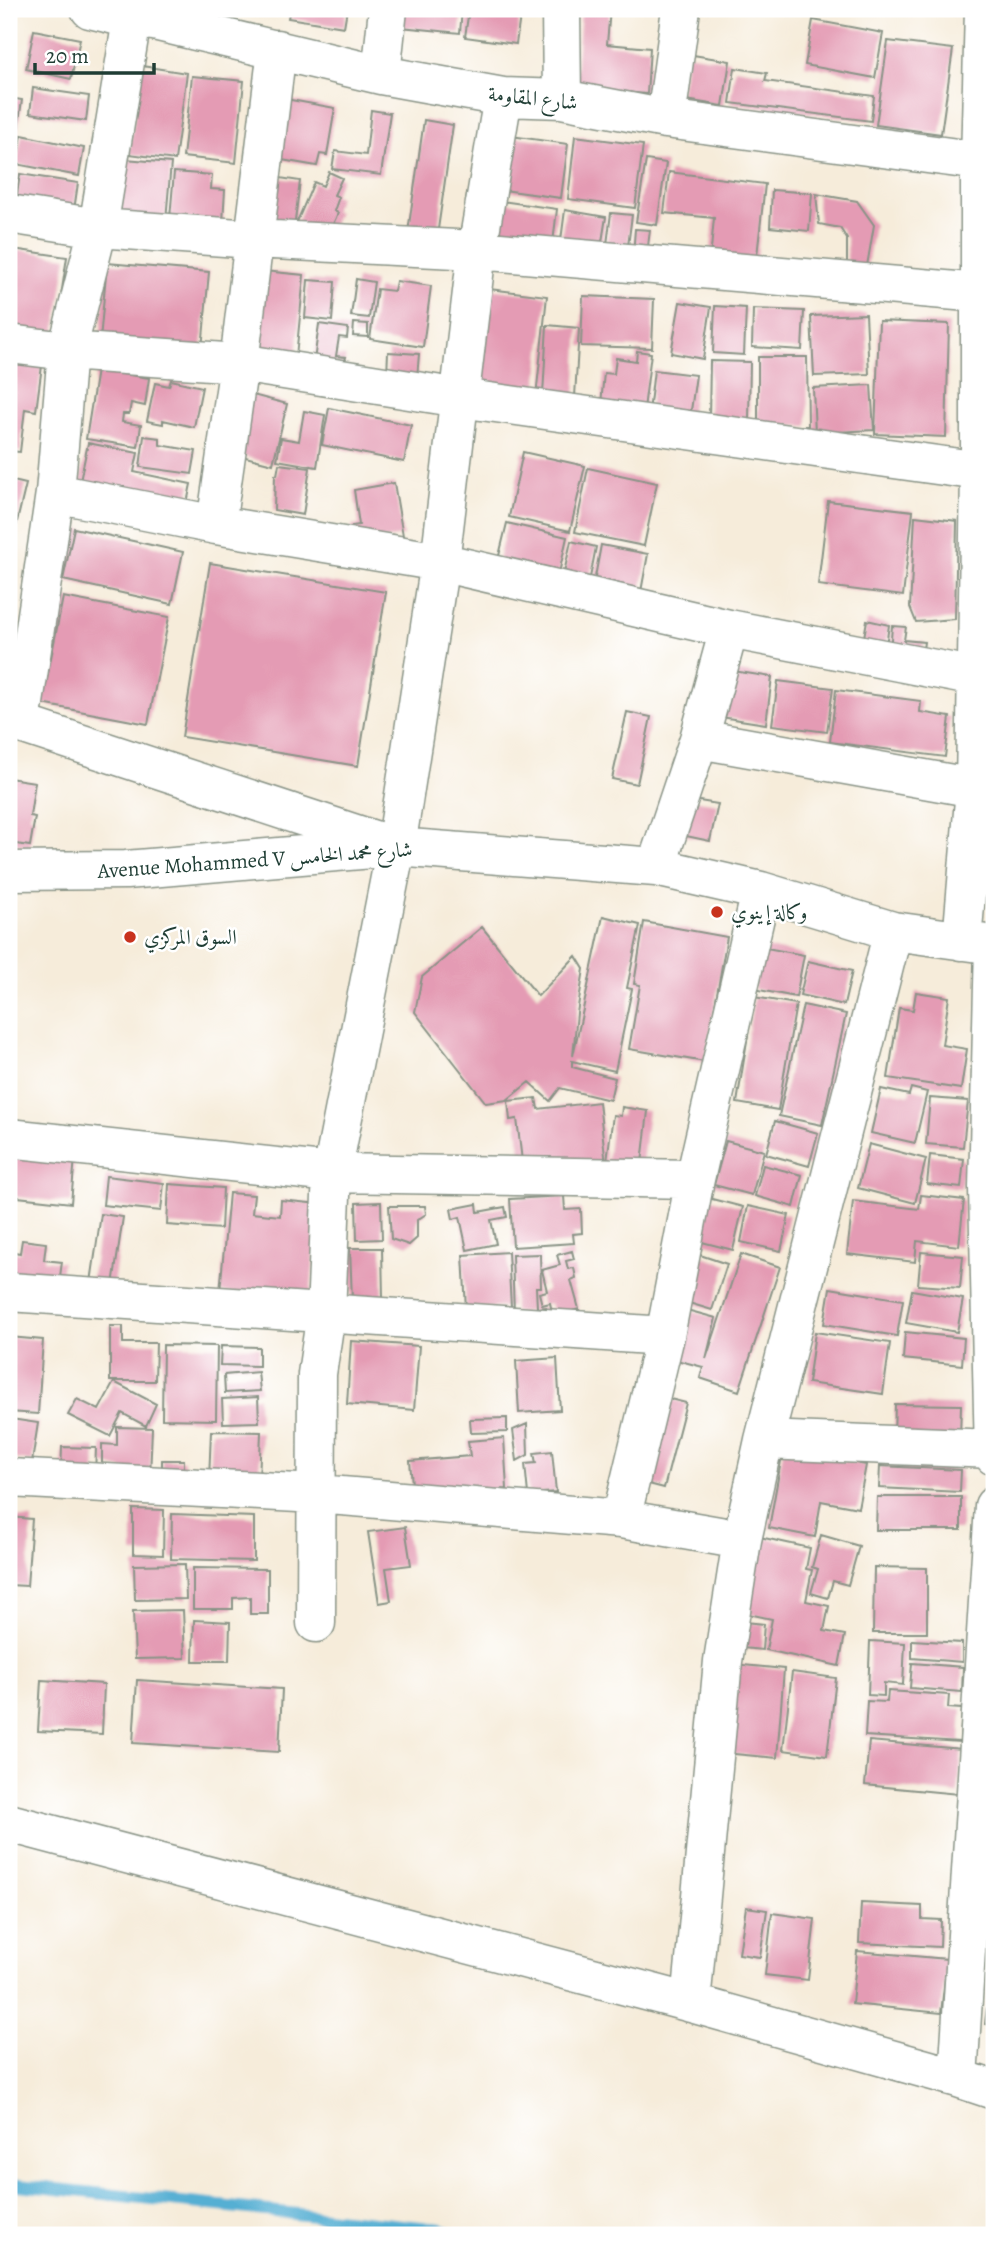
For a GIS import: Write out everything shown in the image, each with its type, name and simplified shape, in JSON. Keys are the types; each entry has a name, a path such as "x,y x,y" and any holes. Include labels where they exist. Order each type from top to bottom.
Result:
{"street":[{"name":"شارع المقاومة","path":"90,9 147,16 381,75 503,97 562,99 666,119 981,161"},
{"path":"381,75 388,9"},
{"path":"561,9 562,99"},
{"path":"666,119 681,9"},
{"path":"977,10 981,161 975,788 994,1456"},
{"path":"147,16 67,351 55,493 15,722 396,847"},
{"path":"216,525 239,363 277,49"},
{"path":"316,1623 317,1374 326,1313 332,1173 396,847 440,562 477,250 503,97"},
{"path":"9,214 98,228 477,250 980,293"},
{"path":"9,344 67,351 239,363 460,398 979,471"},
{"path":"55,493 216,525 440,562 729,629 976,677"},
{"path":"656,867 699,739 729,629"},
{"path":"699,739 975,788"},
{"name":"Avenue Mohammed V شارع محمد الخامس","path":"10,874 126,870 396,847 656,867 761,891 892,931 978,943"},
{"path":"621,1519 665,1336 695,1179 761,891"},
{"path":"691,2003 723,1661 742,1540 764,1440 892,931"},
{"path":"9,1138 332,1173 695,1179"},
{"path":"9,1292 665,1336"},
{"path":"764,1440 994,1449"},
{"path":"9,1478 317,1494 621,1519 742,1540"},
{"path":"958,2078 994,1506"},
{"path":"9,1823 691,2003 994,2090"}],"building":[{"path":"290,9 347,9 344,27 288,18"},
{"path":"403,9 462,9 460,33 401,27"},
{"path":"469,9 521,9 516,44 465,37"},
{"path":"581,9 610,9 607,44 650,48 647,94 575,88"},
{"path":"813,20 883,33 875,78 805,65"},
{"path":"34,30 80,39 71,79 26,69"},
{"path":"888,41 953,49 941,134 876,125"},
{"path":"687,54 730,61 723,106 680,99"},
{"path":"142,66 187,73 175,160 129,154"},
{"path":"735,68 767,73 765,81 874,96 871,121 730,103"},
{"path":"192,76 244,81 236,163 183,157"},
{"path":"33,88 89,96 86,121 30,113"},
{"path":"9,98 22,100 10,185 9,185"},
{"path":"280,98 335,108 327,155 320,154 317,166 270,158"},
{"path":"371,110 390,113 381,175 332,169 335,151 366,155"},
{"path":"424,120 453,125 436,243 407,239"},
{"path":"22,135 84,148 79,176 16,164"},
{"path":"504,135 568,144 561,198 497,189"},
{"path":"575,136 643,145 635,208 568,199"},
{"path":"125,159 171,163 166,220 120,216"},
{"path":"646,160 666,163 657,225 636,222"},
{"path":"174,172 212,175 211,189 225,190 223,222 170,218"},
{"path":"329,172 342,178 334,195 339,197 334,211 338,213 327,238 296,224 314,182 323,186"},
{"path":"669,172 765,184 756,265 710,260 714,218 664,213"},
{"path":"20,174 78,183 73,217 15,208"},
{"path":"267,176 300,181 294,229 261,226"},
{"path":"772,190 812,193 809,231 770,227"},
{"path":"816,194 857,201 874,225 867,266 847,264 847,239 840,228 819,224"},
{"path":"494,200 557,209 552,251 489,241"},
{"path":"565,210 606,217 600,254 560,248"},
{"path":"611,213 632,215 627,254 606,252"},
{"path":"635,229 650,230 648,246 633,256"},
{"path":"13,249 67,257 55,335 9,327 9,264"},
{"path":"107,263 209,272 202,349 100,340"},
{"path":"253,270 304,275 296,357 245,352"},
{"path":"356,279 374,282 369,318 351,316"},
{"path":"308,280 335,282 332,321 305,318"},
{"path":"396,281 431,286 423,347 370,339 377,289 394,291"},
{"path":"481,288 547,296 536,396 471,388"},
{"path":"583,296 654,299 652,348 581,346"},
{"path":"680,302 711,307 703,359 671,353"},
{"path":"715,306 746,308 744,355 713,353"},
{"path":"753,309 804,311 802,350 752,347"},
{"path":"866,314 869,374 814,376 811,316"},
{"path":"879,321 949,324 946,437 875,434"},
{"path":"354,323 368,324 368,337 353,336"},
{"path":"319,324 348,328 347,338 339,337 336,356 346,357 344,365 314,361"},
{"path":"547,325 579,328 575,397 543,395"},
{"path":"637,351 651,353 644,409 601,404 604,373 614,374 616,358 636,361"},
{"path":"388,352 419,354 417,378 387,375"},
{"path":"9,354 43,358 36,411 25,409 20,452 9,451"},
{"path":"758,357 807,357 808,426 758,426"},
{"path":"710,361 750,362 749,421 709,420"},
{"path":"97,370 149,378 145,406 131,403 129,414 123,414 122,422 141,425 138,447 86,439"},
{"path":"654,370 696,375 690,418 649,412"},
{"path":"171,380 202,387 194,427 163,420 163,424 147,421 155,383 169,386"},
{"path":"871,385 874,430 815,433 813,388"},
{"path":"245,393 287,404 273,464 230,453"},
{"path":"329,408 411,425 404,462 322,445"},
{"path":"304,411 325,415 317,467 277,460 281,438 299,441"},
{"path":"144,436 160,438 160,445 196,451 192,474 140,467"},
{"path":"88,443 138,453 134,472 191,484 186,508 79,486"},
{"path":"523,452 585,466 570,531 509,517"},
{"path":"279,464 310,468 303,515 274,510 275,475"},
{"path":"588,468 657,483 644,546 575,532"},
{"path":"9,480 26,484 10,551 9,551"},
{"path":"394,483 403,536 355,544 352,526 359,525 354,490"},
{"path":"828,501 913,511 903,596 818,585"},
{"path":"915,516 957,521 955,619 916,622 910,607"},
{"path":"507,523 567,537 558,578 497,564"},
{"path":"74,528 183,552 172,604 63,580"},
{"path":"571,541 596,547 588,588 562,582"},
{"path":"601,545 648,554 640,597 593,588"},
{"path":"210,563 386,592 358,766 182,737"},
{"path":"63,597 169,617 148,724 42,704"},
{"path":"867,620 889,625 885,653 862,649"},
{"path":"892,626 906,627 904,640 924,642 922,657 890,653"},
{"path":"720,669 772,677 766,724 714,716"},
{"path":"778,681 833,688 827,732 772,725"},
{"path":"836,690 921,701 920,712 950,717 945,757 830,742"},
{"path":"627,712 651,717 637,784 612,779"},
{"path":"9,778 35,782 30,816 35,817 30,846 9,843"},
{"path":"693,800 718,804 710,841 686,836"},
{"path":"603,916 640,925 627,988 632,989 615,1071 572,1061 572,1067 615,1078 610,1100 560,1088 550,1101 529,1082 507,1100 486,1103 415,1012 422,977 482,927 538,996 576,956 584,969 573,1056"},
{"path":"644,922 727,937 705,1062 629,1049 640,985 634,984"},
{"path":"761,947 804,955 796,997 754,989"},
{"path":"808,961 852,971 844,1005 800,995"},
{"path":"916,992 949,997 942,1045 967,1049 961,1089 888,1078 899,1008 913,1010"},
{"path":"754,997 796,1004 778,1110 737,1103"},
{"path":"803,1005 846,1014 822,1125 779,1116"},
{"path":"911,1088 927,1092 915,1143 871,1133 881,1089 909,1095"},
{"path":"536,1098 538,1109 599,1102 606,1165 522,1161 517,1119 510,1120 508,1101"},
{"path":"930,1098 968,1101 963,1147 926,1144"},
{"path":"622,1107 648,1111 641,1172 606,1168 613,1115 621,1116"},
{"path":"775,1121 818,1133 809,1166 766,1154"},
{"path":"726,1141 764,1151 752,1195 714,1185"},
{"path":"869,1144 926,1159 915,1203 858,1188"},
{"path":"9,1150 75,1157 71,1203 9,1196"},
{"path":"930,1155 964,1159 961,1188 927,1184"},
{"path":"763,1165 802,1175 794,1207 755,1196"},
{"path":"106,1176 164,1183 161,1211 103,1205"},
{"path":"169,1184 223,1188 221,1229 167,1225"},
{"path":"229,1193 254,1195 252,1213 280,1216 281,1200 319,1204 310,1300 220,1292"},
{"path":"921,1195 964,1200 959,1246 917,1241 915,1262 847,1254 853,1201 919,1209"},
{"path":"564,1196 565,1210 581,1209 582,1233 573,1234 574,1243 513,1247 510,1199"},
{"path":"708,1198 743,1207 733,1250 698,1241"},
{"path":"381,1202 382,1239 357,1240 356,1203"},
{"path":"477,1204 478,1212 505,1207 507,1217 491,1220 496,1244 467,1250 460,1217 453,1219 451,1209"},
{"path":"389,1206 425,1206 426,1214 417,1220 417,1238 409,1245 391,1239"},
{"path":"748,1206 789,1215 781,1251 741,1242"},
{"path":"101,1214 123,1217 112,1292 90,1289"},
{"path":"22,1240 46,1243 44,1260 62,1262 58,1291 9,1284 9,1251 20,1253"},
{"path":"350,1248 382,1248 383,1298 352,1299"},
{"path":"572,1251 574,1259 566,1261 568,1269 574,1268 576,1278 571,1280 579,1309 553,1316 550,1303 542,1305 539,1293 547,1291 542,1270 560,1265 557,1255"},
{"path":"508,1252 511,1307 466,1309 463,1255"},
{"path":"921,1252 963,1256 960,1288 918,1285"},
{"path":"694,1253 727,1264 712,1310 679,1300"},
{"path":"540,1254 541,1287 536,1287 537,1308 546,1307 546,1311 514,1312 512,1255"},
{"path":"741,1254 780,1267 739,1391 700,1378 703,1367 665,1357 683,1309 716,1318 706,1359"},
{"path":"830,1288 903,1300 897,1336 824,1324"},
{"path":"912,1290 963,1299 957,1332 906,1323"},
{"path":"110,1326 123,1326 123,1343 156,1343 155,1381 110,1381"},
{"path":"815,1332 890,1343 883,1394 808,1383"},
{"path":"905,1332 964,1338 962,1365 903,1359"},
{"path":"9,1337 43,1340 38,1414 9,1412"},
{"path":"351,1341 419,1346 414,1410 347,1404"},
{"path":"163,1345 217,1346 216,1420 162,1419"},
{"path":"221,1346 259,1347 259,1366 220,1365"},
{"path":"557,1358 560,1410 519,1413 516,1361"},
{"path":"258,1372 260,1391 225,1393 224,1375"},
{"path":"114,1382 156,1404 146,1426 122,1413 110,1436 68,1415 77,1399 99,1410"},
{"path":"658,1396 686,1403 664,1488 637,1481"},
{"path":"258,1397 259,1422 223,1423 222,1399"},
{"path":"895,1404 961,1405 960,1438 894,1437"},
{"path":"507,1418 507,1432 471,1433 470,1419"},
{"path":"11,1419 38,1423 32,1462 9,1458"},
{"path":"527,1424 528,1455 517,1461 513,1430"},
{"path":"117,1427 152,1428 150,1477 102,1464 102,1444 117,1445"},
{"path":"211,1431 261,1432 259,1481 209,1480"},
{"path":"504,1438 507,1489 413,1496 410,1461 470,1456 468,1441"},
{"path":"62,1447 96,1448 95,1475 61,1474"},
{"path":"783,1450 866,1465 858,1508 821,1501 815,1537 769,1528"},
{"path":"552,1451 556,1492 528,1494 525,1464 536,1463 534,1453"},
{"path":"162,1460 184,1460 184,1479 162,1479"},
{"path":"880,1466 961,1470 960,1492 879,1488"},
{"path":"877,1497 961,1497 961,1530 876,1530"},
{"path":"133,1509 164,1510 163,1555 133,1554"},
{"path":"172,1514 254,1517 254,1561 171,1559"},
{"path":"9,1517 32,1519 27,1586 9,1585"},
{"path":"405,1527 411,1565 386,1568 391,1601 379,1603 368,1532"},
{"path":"821,1535 859,1546 848,1585 833,1581 828,1598 811,1593 818,1569 812,1567"},
{"path":"755,1536 810,1548 806,1569 812,1570 806,1601 829,1606 824,1631 845,1635 839,1666 766,1650 772,1619 739,1612"},
{"path":"185,1564 186,1599 135,1600 134,1565"},
{"path":"874,1567 927,1568 927,1633 873,1633"},
{"path":"193,1568 268,1569 268,1614 250,1614 250,1597 233,1598 233,1609 193,1609"},
{"path":"183,1610 185,1658 135,1659 133,1611"},
{"path":"194,1620 230,1622 229,1661 193,1661"},
{"path":"735,1621 764,1624 762,1650 733,1647"},
{"path":"912,1640 962,1643 962,1662 912,1658"},
{"path":"870,1641 905,1643 903,1685 884,1683 884,1696 868,1695"},
{"path":"912,1663 963,1667 962,1692 910,1688"},
{"path":"732,1664 784,1669 777,1758 724,1753"},
{"path":"792,1672 836,1678 827,1756 783,1750"},
{"path":"41,1680 104,1684 102,1734 38,1731"},
{"path":"137,1680 282,1689 279,1752 133,1743"},
{"path":"888,1691 949,1695 948,1708 962,1709 960,1742 865,1736 867,1701 887,1702"},
{"path":"869,1741 962,1749 958,1794 865,1785"},
{"path":"861,1903 922,1906 922,1919 941,1920 940,1947 859,1943"},
{"path":"746,1907 767,1910 760,1957 739,1954"},
{"path":"994,1910 994,1952 988,1951"},
{"path":"772,1913 815,1919 808,1980 765,1975"},
{"path":"857,1951 947,1959 941,2013 852,2004"},
{"path":"994,1962 994,2025 985,2024"}],"waterway":[{"path":"9,2184 440,2229 455,2235"}],"place":[{"name":"وكالة إينوي","path":"717,912"},
{"name":"السوق المركزي","path":"130,937"}]}
